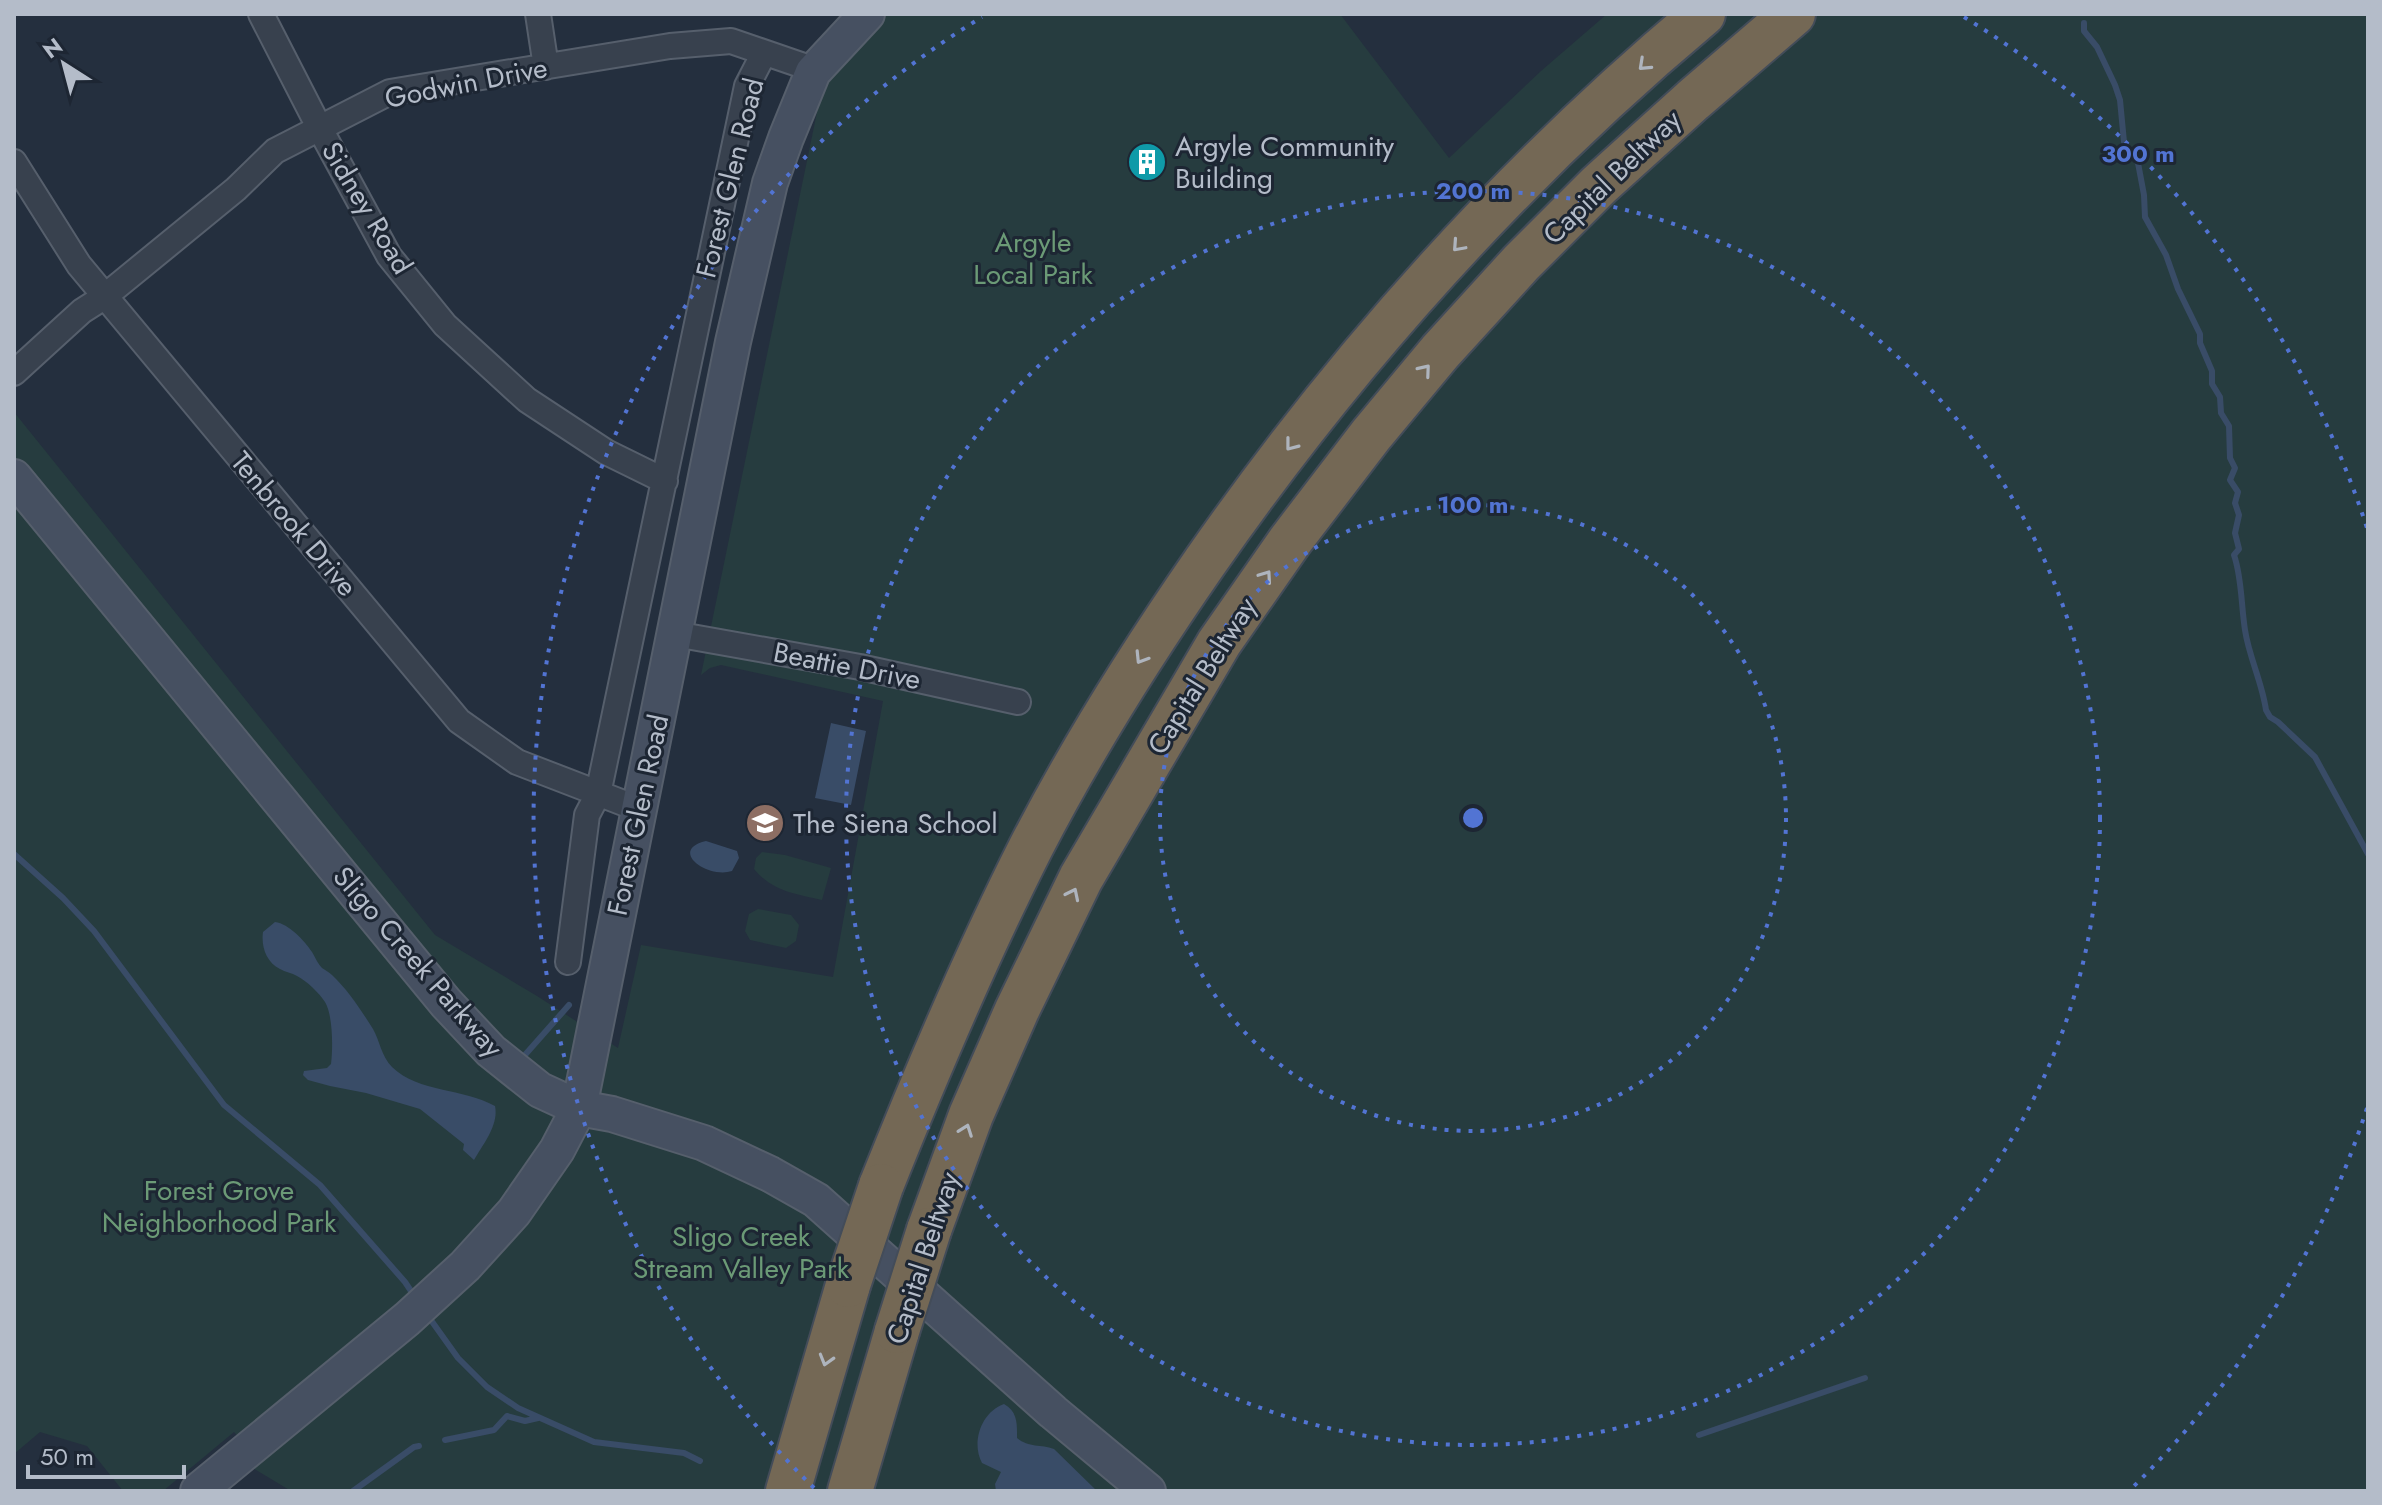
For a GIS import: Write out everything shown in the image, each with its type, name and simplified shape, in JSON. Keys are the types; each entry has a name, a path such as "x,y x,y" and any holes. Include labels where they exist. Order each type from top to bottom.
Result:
{"highway":[{"name":"Capital Beltway","path":"788,1491 848,1285 881,1186 965,985 1032,846 1107,712 1244,506 1346,376 1477,225 1559,143 1703,14"},
{"name":"Capital Beltway","path":"850,1491 929,1230 977,1102 1017,1010 1081,878 1219,643 1290,541 1371,435 1521,263 1599,185 1793,14"}],"street":[{"name":"Sidney Road","path":"261,14 389,256 445,325 527,400 606,452 665,481"},
{"path":"538,14 546,67"},
{"name":"Forest Glen Road","path":"198,1491 418,1310 465,1266 514,1212 557,1150 579,1108 733,342 770,183 813,72 867,14"},
{"name":"Godwin Drive","path":"14,373 82,311 104,297 236,189 275,151 390,92 670,46 731,41 813,72"},
{"name":"Forest Glen Road","path":"568,962 587,815 598,794 747,86 764,53"},
{"name":"Tenbrook Drive","path":"14,162 79,265 104,297 459,721 517,762 639,809"},
{"name":"Sligo Creek Parkway","path":"14,477 446,1003 491,1051 540,1090 579,1108 612,1114 704,1143 816,1200 1053,1412 1148,1491"},
{"name":"Beattie Drive","path":"675,634 860,667 1018,702"}],"green space":[{"path":"851,14 1340,14 1449,158 1607,14 2368,14 2368,1491 291,1491 248,1465 257,1457 234,1432 163,1491 123,1491 87,1446 40,1432 14,1454 14,412 435,935 618,1048 641,945 833,977 883,701 721,665 701,675 836,20"},
{"path":"762,852 831,868 822,900 768,882 754,869 756,858"},
{"path":"758,909 791,915 799,925 796,941 786,948 750,940 745,931 749,914"}],"water":[{"path":"831,723 866,731 851,805 815,798"},
{"path":"706,841 737,851 739,858 732,871 712,871 695,862 691,851 695,845"},
{"path":"275,922 291,929 349,994 373,1029 392,1067 415,1082 495,1106 495,1120 474,1160 463,1150 464,1144 420,1109 308,1080 303,1075 304,1071 327,1068 331,1064 330,1015 325,1002 312,988 301,978 275,966 268,958 263,932"},
{"path":"1004,1404 1014,1415 1017,1438 1054,1449 1097,1491 996,1491 995,1484 1001,1472 982,1463 978,1438 989,1414"}],"waterway":[{"path":"2084,23 2084,31 2097,47 2120,100 2124,142 2138,163 2145,217 2166,255 2178,289 2200,334 2200,343 2212,371 2212,384 2220,397 2221,413 2229,426 2230,458 2235,468 2230,480 2238,492 2235,503 2239,515 2235,533 2239,549 2234,555 2247,640 2266,710 2315,757 2368,854"},
{"path":"14,854 94,931 224,1105 320,1185 415,1297"},
{"path":"524,1056 569,1005"},
{"path":"428,1316 458,1358 487,1387 518,1408 594,1442 684,1453 700,1461"},
{"path":"1699,1435 1865,1378"},
{"path":"445,1440 494,1430 507,1416 525,1421 538,1418"},
{"path":"353,1491 419,1446"}],"place":[{"name":"Argyle Community Building","path":"1147,162"},
{"name":"The Siena School","path":"765,823"}],"park label":[{"name":"Argyle Local Park","path":"1033,258"},
{"name":"Forest Grove Neighborhood Park","path":"219,1206"},
{"name":"Sligo Creek Stream Valley Park","path":"741,1252"}]}
